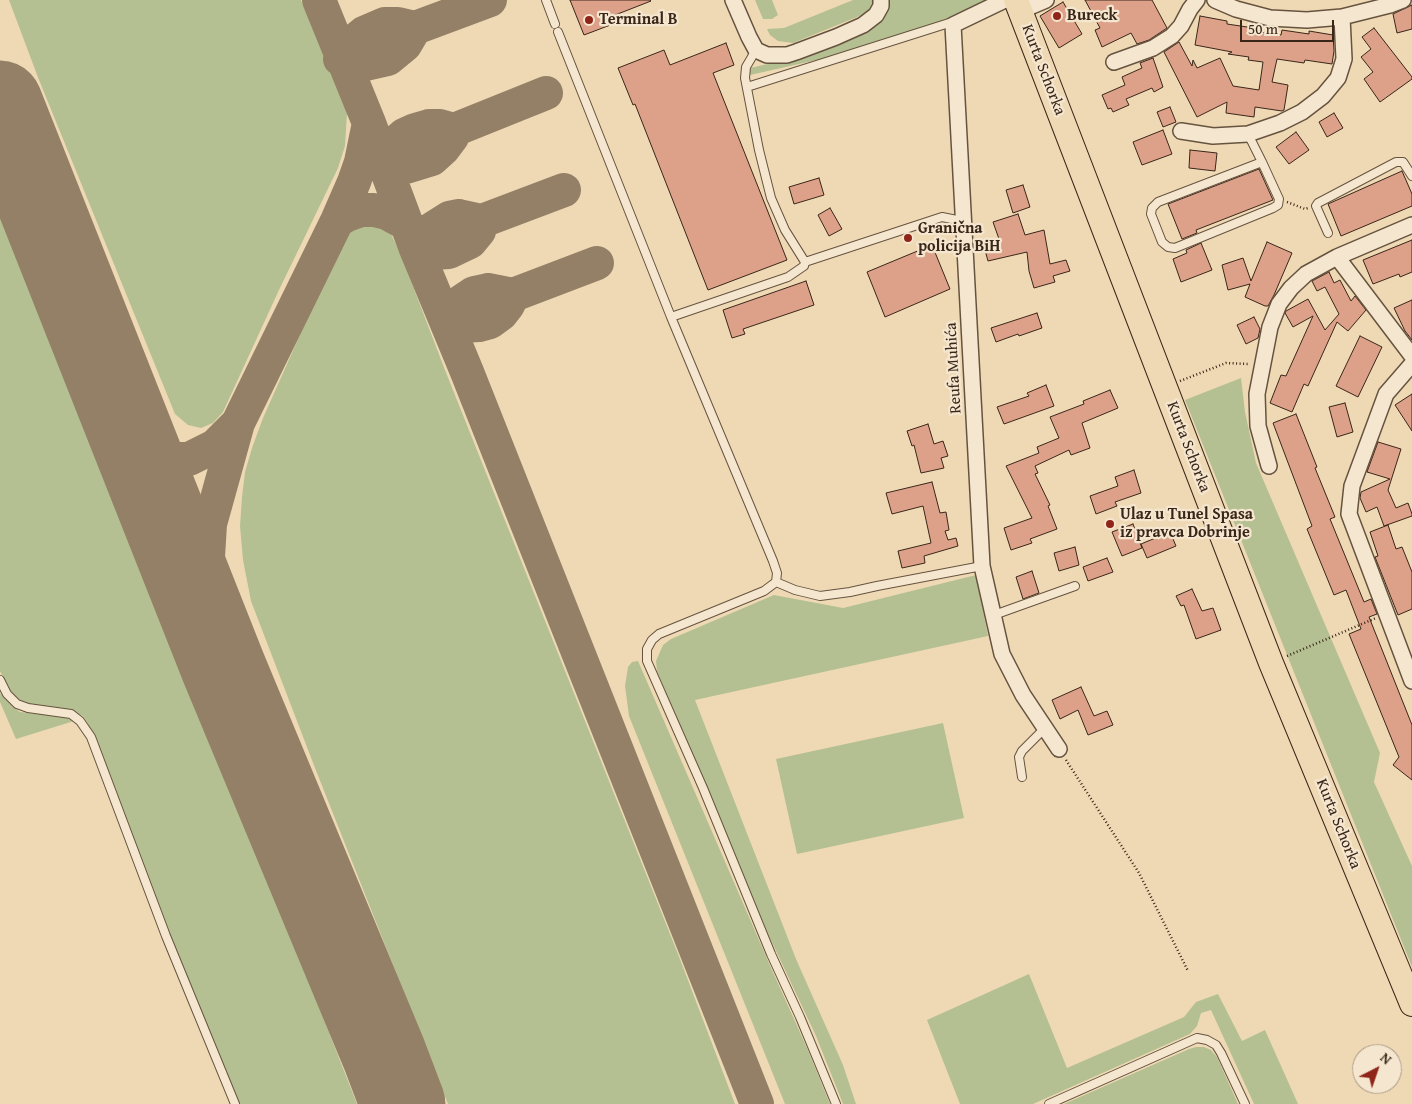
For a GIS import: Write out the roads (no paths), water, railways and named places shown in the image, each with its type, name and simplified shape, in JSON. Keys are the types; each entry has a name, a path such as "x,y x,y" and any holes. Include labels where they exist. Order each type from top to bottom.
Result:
{"main road":[{"name":"Kurta Schorka","path":"1014,4 1272,663 1412,1004"}],"street":[{"path":"733,0 748,37 756,50 767,55 787,55 863,25 876,15 881,6 881,0"},
{"path":"953,25 1014,4 1046,0"},
{"path":"1114,62 1153,48 1172,36 1181,26 1197,0"},
{"path":"1215,0 1236,9 1270,18 1308,20 1342,17 1403,0"},
{"path":"1181,131 1213,136 1248,134 1280,123 1302,112 1322,96 1338,78 1344,59 1342,17"},
{"name":"Reufa Muhića","path":"953,25 982,566 1002,654 1023,695 1059,749"},
{"path":"1269,466 1258,426 1257,394 1270,327 1279,304 1291,288 1306,274 1337,257 1412,225"},
{"path":"1337,257 1412,356"},
{"path":"1412,364 1386,394 1352,486 1349,514 1386,614 1406,645 1412,681"}],"lane":[{"path":"546,0 671,317 777,573 776,582 764,591 659,634 652,640 647,650 647,661 703,788 771,954 800,1017 836,1104"},
{"path":"747,87 949,23 953,25"},
{"path":"756,50 746,67 745,78 759,150 771,198 785,230 805,262"},
{"path":"1248,134 1262,162 1279,199 1278,204 1274,208 1175,248 1168,247 1162,242 1151,214 1152,208 1158,202 1262,162"},
{"path":"1328,233 1316,206 1318,203 1396,162 1403,162 1412,176"},
{"path":"671,317 788,277 804,266 805,262 942,217 957,220 964,218"},
{"path":"776,582 795,590 820,596 850,592 982,566"},
{"path":"994,615 1075,586"},
{"path":"0,680 7,694 17,704 28,708 71,714 80,720 91,737 166,936 235,1104"},
{"path":"1022,777 1019,756 1045,728"},
{"path":"1050,1104 1197,1038 1207,1040 1216,1045 1245,1104"}],"place":[{"name":"Bureck","path":"1057,16"},
{"name":"Terminal B","path":"589,20"},
{"name":"Granična policija BiH","path":"908,238"},
{"name":"Ulaz u Tunel Spasa iz pravca Dobrinje","path":"1110,524"}]}
